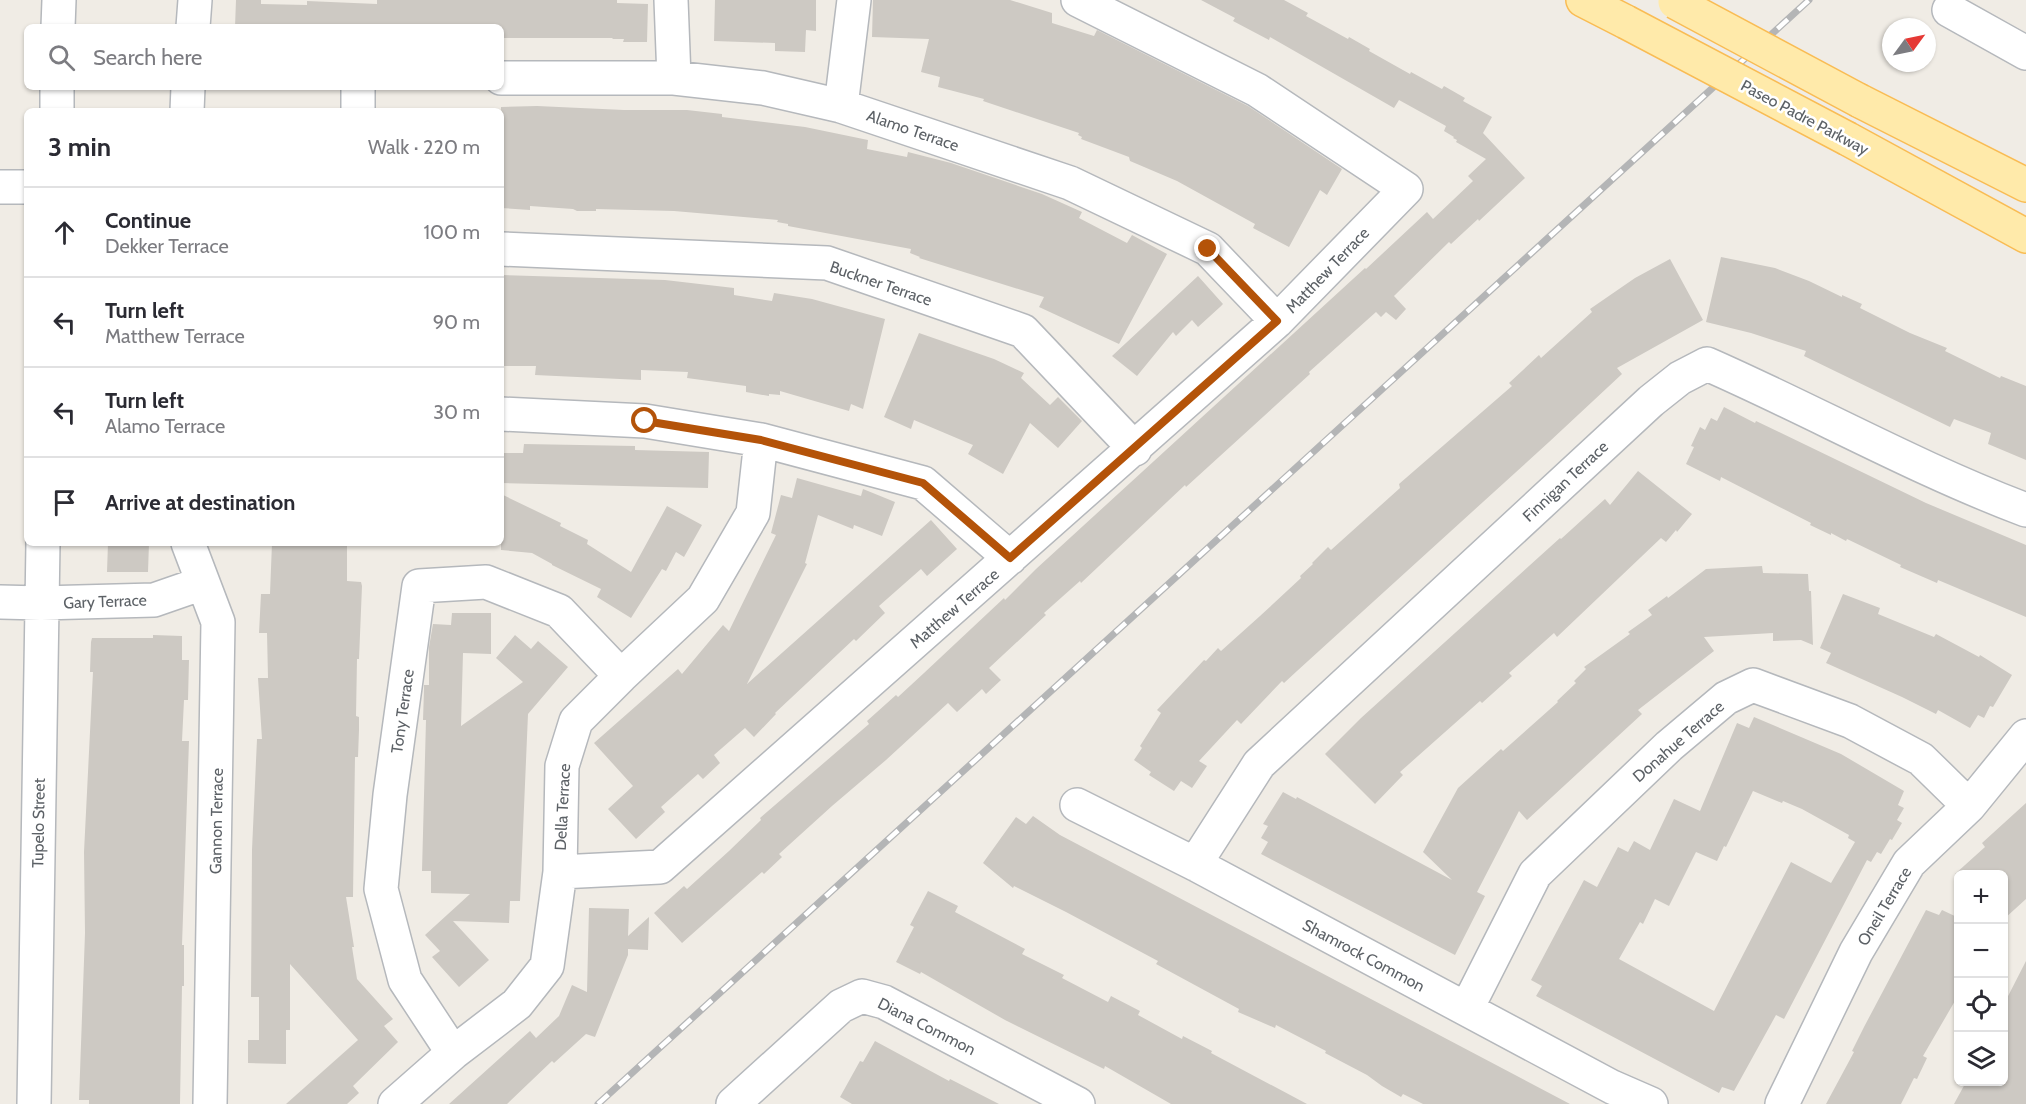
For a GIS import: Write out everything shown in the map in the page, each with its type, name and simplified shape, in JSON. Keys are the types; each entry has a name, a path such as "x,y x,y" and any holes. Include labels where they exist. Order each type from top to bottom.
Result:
{"main road":[{"name":"Paseo Padre Parkway","path":"1583,0 1848,139 2026,236"},
{"path":"1673,1 1860,100 2026,184"}],"street":[{"path":"58,24 59,0"},
{"path":"193,24 195,0"},
{"path":"672,0 674,78"},
{"path":"841,106 854,0"},
{"name":"Matthew Terrace","path":"560,872 660,867 1277,321 1406,189 1257,90 1078,0"},
{"path":"1948,10 2026,53"},
{"name":"Alamo Terrace","path":"504,78 674,78 763,88 841,106 1070,183 1208,249 1277,321"},
{"path":"57,90 57,108"},
{"path":"187,108 188,90"},
{"path":"358,90 358,108"},
{"path":"0,186 24,188"},
{"name":"Buckner Terrace","path":"504,249 828,263 1023,331 1135,449"},
{"name":"Finnigan Terrace","path":"1195,864 1259,764 1651,401 1680,378 1707,364 1975,491 2026,510"},
{"path":"504,414 645,421 761,440 923,483 1010,558"},
{"name":"Della Terrace","path":"395,1104 453,1053 517,1004 547,966 560,872 562,766 576,721 704,598 753,513 761,440"},
{"name":"Tupelo Street","path":"34,1104 43,546"},
{"name":"Gannon Terrace","path":"189,546 219,622 210,1104"},
{"name":"Tony Terrace","path":"453,1053 405,980 381,889 390,795 419,586 486,582 559,611 621,676"},
{"name":"Gary Terrace","path":"0,602 154,600 203,583"},
{"name":"Donahue Terrace","path":"1467,1008 1535,874 1669,746 1726,698 1753,685 1850,721 1921,759 1969,806"},
{"name":"Oneil Terrace","path":"1782,1104 1856,952 1909,863 1969,806 2026,736"},
{"name":"Shamrock Common","path":"1077,805 1195,864 1612,1087 1651,1104"},
{"name":"Diana Common","path":"733,1104 841,1006 862,996 884,1002 1078,1104"}],"building":[{"path":"236,0 261,0 261,4 307,5 307,1 377,4 377,0 617,0 617,3 648,4 647,42 623,42 624,39 613,38 504,38 504,24 235,24"},
{"path":"715,0 816,0 816,31 806,30 805,52 775,51 775,43 714,41"},
{"path":"873,0 1010,0 1052,13 1052,23 1094,36 1097,30 1248,106 1342,169 1327,195 1320,190 1289,247 1253,228 1255,224 1177,181 1130,161 1129,157 1081,139 1079,133 983,101 984,99 938,87 940,77 921,72 929,39 872,37"},
{"path":"1201,0 1284,0 1308,13 1306,16 1348,39 1349,37 1410,74 1411,72 1442,89 1444,86 1465,98 1463,101 1492,117 1483,133 1525,178 1479,221 1478,219 1451,244 1449,242 1394,296 1406,309 1396,320 1386,312 1381,317 1376,312 1186,487 1185,485 1081,583 1080,581 1044,613 1046,615 989,668 1001,680 986,694 982,689 957,712 948,703 779,854 782,857 764,874 762,872 682,943 654,913 684,886 687,889 729,851 761,820 760,818 869,724 867,721 896,695 898,697 1004,598 1005,600 1036,569 1427,212 1433,219 1473,181 1468,176 1486,159 1456,142 1454,137 1444,131 1446,126 1399,100 1394,108 1270,37 1269,40 1233,21 1235,18"},
{"path":"501,107 687,110 722,114 722,117 805,127 868,140 867,149 907,157 908,152 951,163 1042,194 1082,212 1079,218 1127,243 1132,235 1167,254 1119,344 1039,307 1044,297 919,258 910,253 911,249 788,226 788,224 777,222 778,220 674,211 596,209 596,211 577,211 530,206 530,210 504,208 504,108"},
{"path":"1721,257 1775,268 1809,281 1862,304 1860,308 1910,333 1947,348 1945,351 2000,378 2001,376 2026,386 2026,460 1988,444 1991,433 1954,419 1950,427 1804,356 1806,351 1751,333 1706,322"},
{"path":"1670,259 1703,320 1617,368 1622,374 1549,442 1284,683 1282,681 1241,724 1237,720 1199,761 1207,766 1192,788 1181,781 1174,791 1149,775 1151,772 1134,760 1161,713 1157,710 1204,660 1206,661 1218,648 1221,651 1260,616 1301,578 1300,576 1328,547 1331,550 1400,488 1399,484 1512,386 1509,383 1539,355 1541,358 1592,312 1590,309 1635,278"},
{"path":"504,275 665,280 734,288 734,295 772,301 774,293 812,299 885,319 863,409 851,404 849,411 780,391 780,395 769,394 769,396 746,392 746,386 687,378 688,372 641,370 641,380 535,375 536,366 504,366"},
{"path":"1198,276 1223,304 1220,307 1198,327 1192,320 1176,336 1173,332 1137,376 1112,356"},
{"path":"919,333 994,359 1024,373 1021,378 1050,405 1058,397 1082,421 1058,448 1030,423 1003,474 968,454 973,445 914,420 911,429 884,417"},
{"path":"1724,407 1926,503 2026,545 2026,617 1938,580 1937,583 1900,567 1901,565 1847,539 1846,541 1810,525 1811,523 1721,477 1720,481 1686,464 1700,427 1705,430 1711,418 1717,421"},
{"path":"524,444 635,446 635,450 709,452 708,488 504,483 504,453 523,453"},
{"path":"1638,471 1692,514 1666,542 1661,538 1557,637 1554,633 1509,673 1512,676 1482,703 1480,701 1400,772 1403,775 1375,804 1325,754 1361,718 1560,538 1605,499 1610,505"},
{"path":"797,478 861,496 863,489 895,502 882,536 854,525 853,529 818,515 805,563 807,564 747,684 931,520 957,549 927,576 921,569 879,606 885,613 775,713 754,737 745,728 714,755 720,763 703,779 698,774 661,807 665,812 636,839 608,809 633,786 594,743 678,669 682,674 723,625 729,631 776,535 771,533 781,495 792,498"},
{"path":"504,495 561,523 560,526 588,540 587,544 631,572 667,506 702,525 684,557 676,552 666,571 662,569 631,618 597,597 601,589 532,553 501,550 501,546 504,546"},
{"path":"108,546 149,546 148,572 107,572"},
{"path":"272,546 347,546 347,581 361,582 362,586 359,659 357,659 356,716 359,717 359,730 358,757 355,757 353,897 346,897 357,979 393,1019 384,1026 398,1042 353,1086 359,1093 347,1104 286,1104 358,1040 290,964 290,1030 286,1030 286,1064 248,1063 248,1040 259,1040 259,997 251,997 252,850 257,739 262,739 258,678 268,678 267,633 259,633 261,594 270,594"},
{"path":"1762,566 1763,573 1808,574 1813,645 1801,640 1773,641 1773,633 1704,637 1714,651 1638,710 1642,714 1527,820 1519,811 1477,892 1485,896 1455,955 1261,854 1268,842 1261,838 1268,826 1263,824 1283,792 1296,799 1297,797 1452,880 1423,852 1458,788 1558,702 1576,683 1574,681 1586,669 1584,667 1630,634 1628,632 1652,615 1648,610 1667,596 1668,598 1706,569"},
{"path":"1843,594 1880,608 1878,614 1934,637 1936,634 1979,657 1980,655 2012,675 1993,707 1990,706 1984,718 1978,715 1970,728 1938,710 1936,714 1826,663 1831,653 1820,648"},
{"path":"452,613 491,613 491,654 463,653 461,726 523,682 496,658 515,635 531,649 538,641 568,667 528,714 520,901 510,901 509,923 453,921 489,960 459,987 432,957 440,951 425,935 470,894 431,893 431,871 422,871 426,720 423,720 424,685 429,685 429,647 433,624 451,625"},
{"path":"153,635 182,636 182,660 189,660 188,700 184,700 182,741 189,741 182,945 184,945 184,986 182,986 180,1104 89,1104 89,1100 79,1100 85,933 84,852 93,672 90,672 91,642 92,638 153,638"},
{"path":"1754,717 1841,754 1904,791 1898,805 1904,808 1897,820 1902,823 1892,840 1890,839 1881,854 1877,852 1871,862 1867,860 1784,1019 1776,1015 1734,1091 1722,1087 1719,1093 1536,996 1542,986 1531,980 1584,880 1597,887 1618,847 1628,852 1634,841 1650,850 1674,799 1700,811 1737,723 1749,728","holes":["1753,791 1782,803 1783,801 1802,809 1849,835 1848,838 1855,842 1831,883 1791,862 1714,1011 1619,959 1640,922 1643,924 1655,899 1669,906 1696,852 1717,861"]},
{"path":"2026,803 2026,899 2008,915 2008,870 1959,870 1985,847 1982,843"},
{"path":"1033,816 1060,835 1570,1104 1423,1104 1403,1094 1401,1097 1367,1075 1325,1053 1326,1051 1276,1025 1275,1028 1238,1012 1239,1009 1156,964 1158,961 1066,912 1014,886 1013,888 983,863 1016,817 1026,824"},
{"path":"928,891 958,906 955,912 1025,949 1022,954 1064,975 1062,978 1108,1002 1111,996 1140,1011 1138,1015 1182,1039 1183,1036 1212,1051 1211,1053 1307,1104 1171,1104 1105,1066 1104,1069 1005,1020 921,972 920,974 896,962 914,927 910,925"},
{"path":"589,908 629,909 628,936 649,917 648,950 628,949 628,955 595,1037 586,1034 554,1063 552,1061 507,1104 449,1104 530,1031 536,1038 559,1016 572,985 587,992"},
{"path":"1926,910 1939,915 1942,910 1954,916 1954,1003 1923,1056 1927,1058 1901,1104 1826,1104 1854,1052 1852,1051"},
{"path":"2026,961 2026,1104 1954,1104 1964,1086 2008,1086 2008,996"},
{"path":"875,1041 949,1081 950,1079 999,1104 852,1104 840,1097 860,1061 863,1062"}],"railway":[{"path":"598,1104 1809,0"}],"route":[{"path":"645,421 761,440 923,483 1010,558 1277,321 1208,249"}]}
